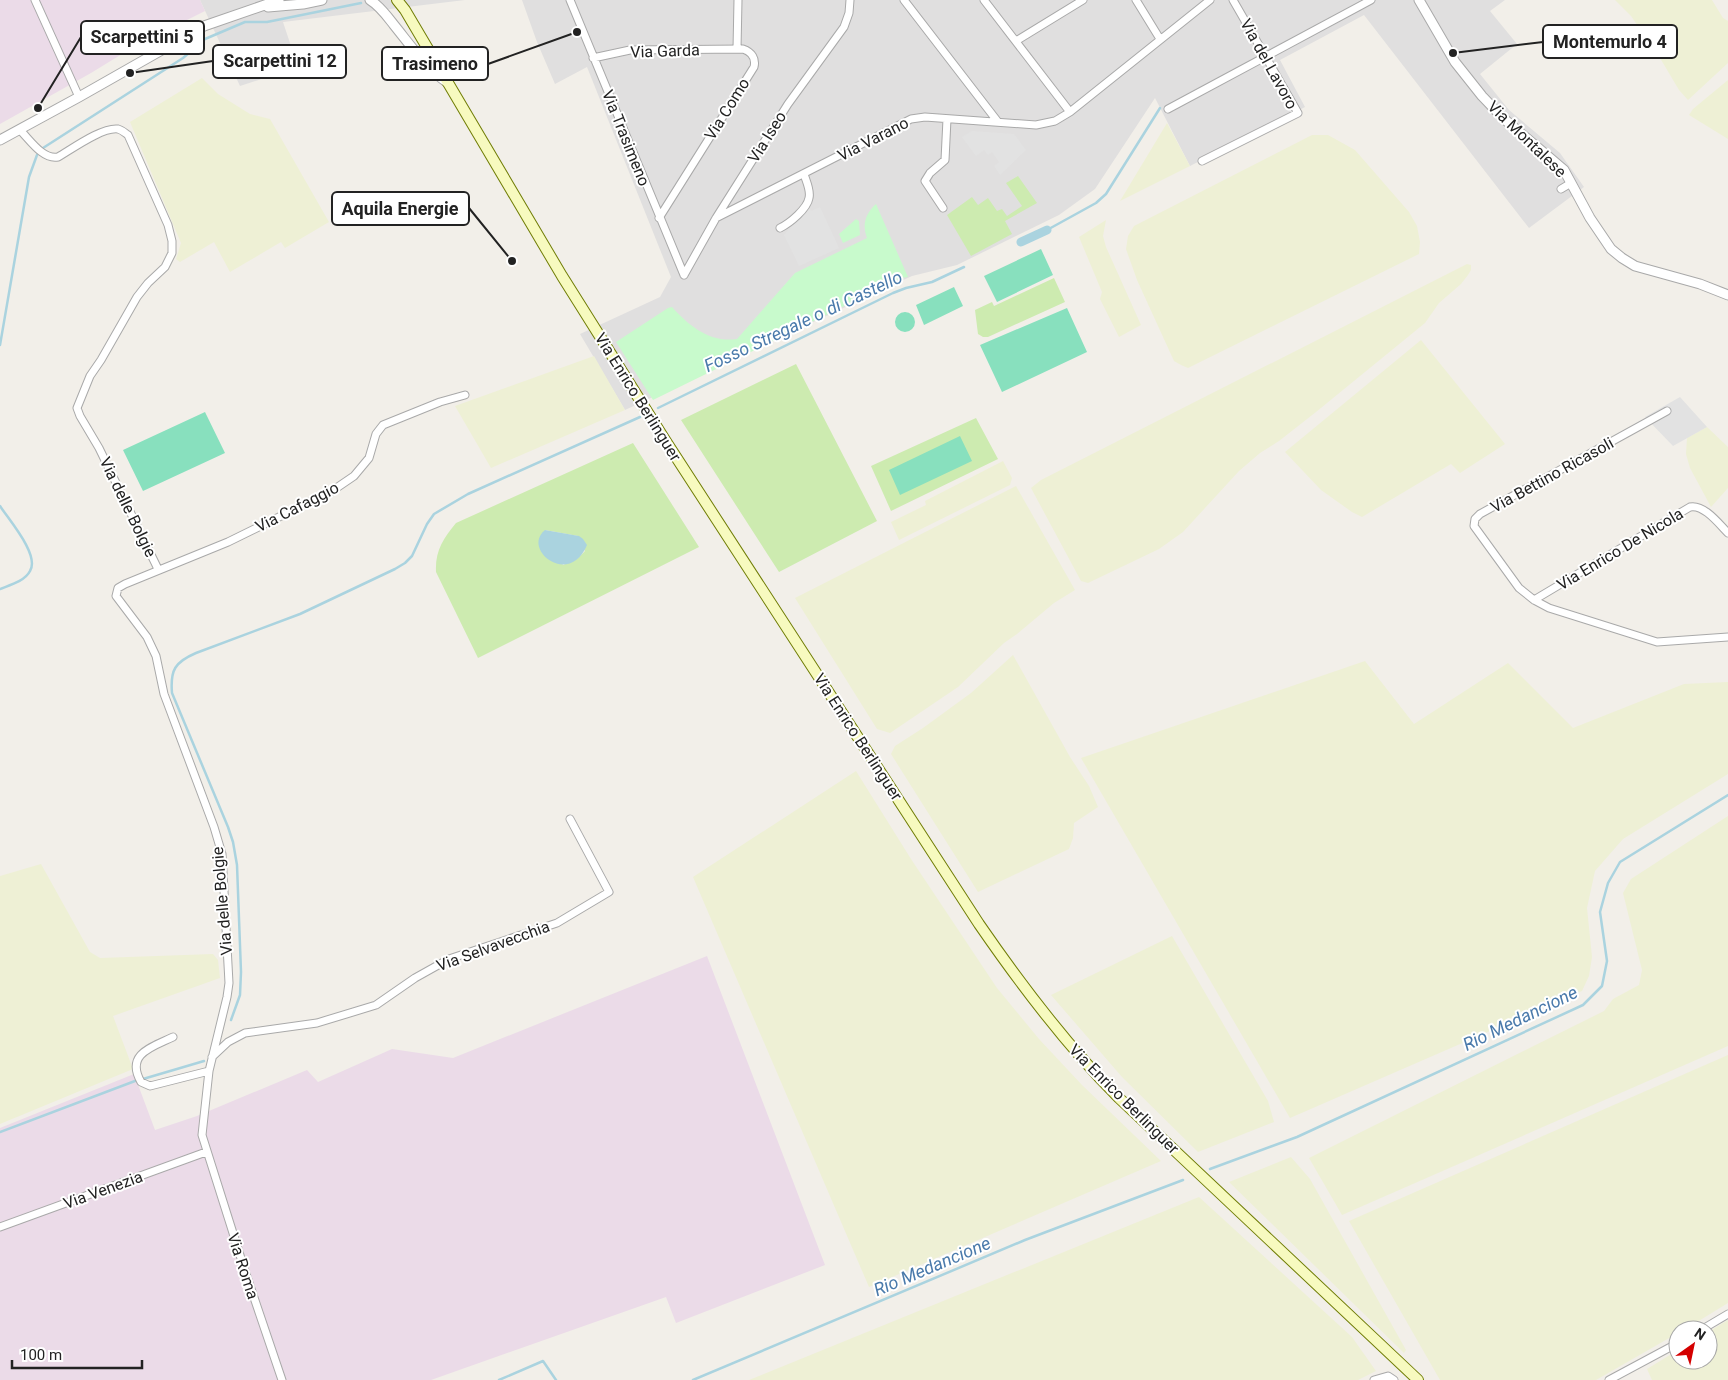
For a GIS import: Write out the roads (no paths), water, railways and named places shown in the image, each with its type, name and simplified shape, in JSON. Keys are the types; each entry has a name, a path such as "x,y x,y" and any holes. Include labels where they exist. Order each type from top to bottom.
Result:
{"main road":[{"name":"Via Enrico Berlinguer","path":"401,3 562,276 665,440 992,944 1036,1004 1094,1073 1418,1380"}],"street":[{"path":"35,0 79,98"},
{"path":"258,8 267,0"},
{"path":"0,140 79,98 204,26 279,0"},
{"path":"258,8 303,4 322,0"},
{"path":"370,0 382,10 427,66 449,84"},
{"name":"Via Trasimeno","path":"570,0 684,275"},
{"path":"737,49 738,0"},
{"name":"Via Iseo","path":"684,275 716,218 788,104 840,34 847,20 850,0"},
{"path":"904,0 998,122"},
{"path":"984,0 1070,112"},
{"path":"1016,41 1083,0"},
{"path":"1136,0 1160,39"},
{"name":"Via Varano","path":"716,218 911,119 925,117 1043,124 1055,121 1070,112 1210,0"},
{"name":"Via del Lavoro","path":"1202,161 1298,113 1267,56 1233,0"},
{"path":"1168,109 1371,0"},
{"name":"Via Montalese","path":"1419,0 1455,62 1482,96 1560,165 1572,182 1578,199 1611,249 1635,266 1700,284 1728,295"},
{"name":"Via Garda","path":"593,58 630,50 737,49"},
{"name":"Via Como","path":"659,218 754,68 754,60 750,52 737,49"},
{"path":"943,208 925,181 930,173 945,160 947,119"},
{"name":"Via delle Bolgie","path":"20,130 44,154 51,158 106,130 118,129 128,135 168,225 172,241 172,252 165,267 148,283 137,297 90,376 77,408 99,448 158,569 118,588 116,596 147,637 156,656 164,694 214,827 222,854 228,982 227,997 212,1057"},
{"path":"780,228 793,220 808,201 810,194 804,174"},
{"path":"1561,189 1572,182"},
{"name":"Via Cafaggio","path":"158,569 228,542 332,491 354,476 369,458 376,434 383,425 440,402 465,395"},
{"name":"Via Bettino Ricasoli","path":"1534,600 1514,582 1477,532 1474,522 1477,516 1667,411"},
{"name":"Via Enrico De Nicola","path":"1534,600 1690,507 1700,508 1728,533"},
{"path":"1534,600 1555,610 1657,642 1728,637"},
{"name":"Via Selvavecchia","path":"212,1057 228,1042 245,1033 317,1023 376,1005 415,978 449,959 557,923 609,892 570,819"},
{"path":"173,1037 146,1050 138,1057 136,1064 141,1082 150,1086 209,1071"},
{"name":"Via Roma","path":"212,1057 202,1128 206,1152 282,1380"},
{"name":"Via Venezia","path":"0,1227 206,1152"},
{"path":"1609,1380 1668,1348"},
{"path":"1374,1380 1388,1376 1394,1380"}],"water":[{"path":"545,530 579,536 587,545 579,557 569,563 559,564 550,561 543,554 539,546 539,538"}],"waterway":[{"path":"43,148 183,58 205,39 245,22 267,22 361,3"},
{"name":"Fosso Stregale o di Castello","path":"1047,230 1096,203 1106,194 1160,108"},
{"path":"0,345 29,177 37,155"},
{"name":"Fosso Stregale o di Castello","path":"1021,242 1047,230"},
{"name":"Fosso Stregale o di Castello","path":"658,408 893,293 932,282 964,267"},
{"name":"Fosso Stregale o di Castello","path":"231,1020 240,995 241,972 237,865 228,827 172,693 172,678 175,668 183,660 196,653 300,614 395,569 412,556 427,524 434,514 468,494 640,417"},
{"path":"0,506 27,547 32,564 30,571 25,577 0,589"},
{"name":"Rio Medancione","path":"1210,1169 1297,1137 1583,1005 1602,986 1607,961 1600,912 1608,883 1620,862 1728,795"},
{"name":"Fosso Stregale o di Castello","path":"143,1079 204,1061"},
{"name":"Fosso Stregale o di Castello","path":"0,1132 135,1081"},
{"name":"Rio Medancione","path":"693,1380 1025,1240 1183,1180"},
{"name":"Rio Medancione","path":"499,1380 543,1361 556,1380"}],"place":[{"name":"Trasimeno","path":"577,32"},
{"name":"Montemurlo 4","path":"1453,53"},
{"name":"Scarpettini 12","path":"130,73"},
{"name":"Scarpettini 5","path":"38,108"},
{"name":"Aquila Energie","path":"512,261"}]}
